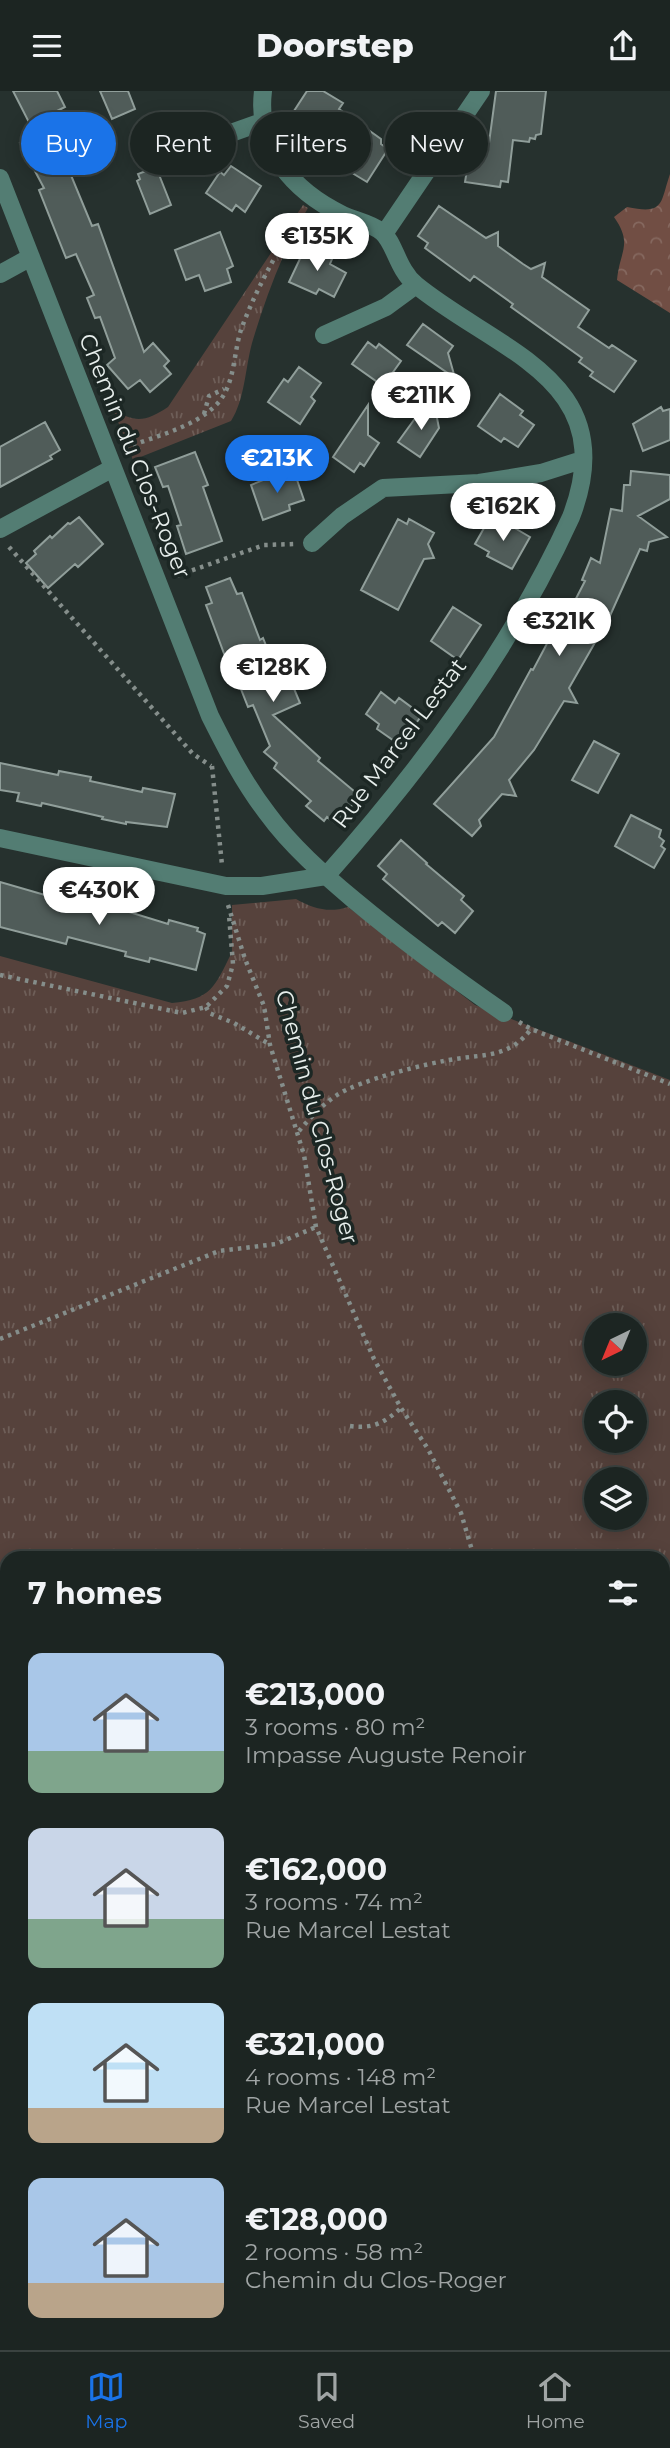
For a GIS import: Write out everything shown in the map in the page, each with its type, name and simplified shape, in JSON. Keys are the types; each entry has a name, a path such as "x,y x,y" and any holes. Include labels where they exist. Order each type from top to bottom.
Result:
{"street":[{"path":"262,112 263,91"},
{"path":"289,175 296,183 342,215 373,226 384,234 481,91"},
{"name":"Chemin du Clos-Roger","path":"0,178 210,716 227,752 268,815 326,876 404,941 504,1013"},
{"name":"Rue Marcel Lestat","path":"326,876 387,807 431,750 500,647 571,517 580,495 582,444 575,414 552,381 526,360 416,285 398,264 384,234"},
{"path":"0,274 31,257"},
{"path":"324,335 386,307 416,285"},
{"path":"312,543 342,516 383,488 479,483 541,473 582,460"},
{"path":"0,529 111,461"},
{"path":"0,838 227,895 262,886 326,876"}],"path":[{"path":"111,461 185,425 216,405 232,372 241,329 260,285 311,194"},
{"path":"204,414 209,396 225,389"},
{"path":"0,537 193,754 212,766 227,752"},
{"path":"158,582 264,544 312,543"},
{"name":"Chemin du Clos-Roger","path":"212,766 227,895 245,959 264,1006 270,1045 298,1132 316,1227 374,1359 428,1449 461,1513 472,1551"},
{"path":"0,975 182,1013 206,1007 227,986 233,964 227,895"},
{"path":"206,1007 209,1013 234,1023 270,1045"},
{"path":"504,1013 531,1029 670,1084"},
{"path":"298,1132 315,1112 339,1093 419,1067 494,1054 523,1040 531,1029"},
{"path":"0,1339 219,1251 276,1244 316,1227"},
{"path":"350,1426 365,1428 379,1425 401,1408"}],"green space":[{"path":"670,174 670,313 617,280 624,241 614,217 627,207 655,208 662,199"},
{"path":"303,205 308,208 269,291 252,343 239,403 231,421 133,460 113,409 128,417 141,419 168,407"},
{"path":"296,899 322,909 348,907 475,1005 670,1080 670,1551 0,1551 0,956 172,1003 204,995 216,983 231,954 232,957 232,905"}],"building":[{"path":"13,91 57,91 65,107 55,112 24,112"},
{"path":"100,91 128,91 135,109 116,117 116,112 109,112"},
{"path":"307,91 323,91 343,103 339,109 343,112 294,111"},
{"path":"496,91 546,91 541,134 536,135 535,139 530,138 529,142 513,140 508,182 501,181 500,187 465,182 466,175 488,175"},
{"path":"371,132 381,139 385,154 367,182 356,175 371,175"},
{"path":"236,169 261,186 245,212 236,205 232,211 206,193 218,175 236,175"},
{"path":"37,175 71,175 92,226 98,224 144,352 153,343 169,361 164,366 171,374 150,392 140,380 128,389 107,365 115,358 100,317 95,318 87,298 94,295 76,254 66,258 39,190 44,188"},
{"path":"138,175 159,175 171,205 150,214 137,181 140,179"},
{"path":"439,206 486,238 498,232 498,246 531,269 545,263 542,277 589,310 578,327 609,348 612,345 636,361 614,392 590,376 593,372 579,362 582,358 511,307 513,304 474,276 470,281 425,248 428,243 418,236"},
{"path":"220,232 233,266 227,269 231,282 205,291 199,275 186,280 175,250"},
{"path":"306,246 332,259 330,264 346,273 334,297 319,289 316,294 289,282"},
{"path":"423,324 453,346 448,353 455,378 407,345"},
{"path":"368,342 376,348 379,344 401,361 383,386 352,364"},
{"path":"299,367 321,383 311,397 315,401 300,424 268,402 284,379 288,382"},
{"path":"500,394 523,411 520,415 534,425 518,447 504,438 501,442 478,426"},
{"path":"368,405 368,435 379,443 364,466 360,463 354,472 333,457"},
{"path":"424,406 436,413 439,428 420,457 398,442"},
{"path":"661,407 663,411 670,409 670,440 643,451 633,424"},
{"path":"45,422 60,450 50,456 52,459 0,487 0,447"},
{"path":"195,452 208,485 203,487 222,541 186,554 177,526 181,525 168,486 163,487 155,467"},
{"path":"631,471 670,475 670,499 638,516 667,537 649,542 647,551 640,549 609,618 569,688 577,703 564,701 534,750 509,780 516,796 502,794 479,820 481,826 472,836 434,804 494,737 560,619 564,622 585,581 582,580 591,558 600,563 611,509 622,511 624,485 630,485"},
{"path":"278,474 279,479 295,474 304,500 289,505 290,510 263,520 251,485"},
{"path":"79,517 103,544 78,567 75,564 48,588 26,563 50,536 52,538"},
{"path":"398,519 407,524 409,519 434,533 428,544 434,558 424,559 398,610 361,590"},
{"path":"488,521 502,528 506,523 530,537 512,569 487,556 489,552 475,544"},
{"path":"230,578 237,594 242,593 260,640 263,638 279,678 290,679 300,703 273,715 320,758 318,761 360,796 336,824 327,817 324,821 306,806 311,801 274,768 277,763 264,752 270,746 253,705 248,707 235,674 232,675 206,605 212,603 206,587"},
{"path":"453,607 481,625 458,660 431,641"},
{"path":"381,692 395,703 399,698 422,715 400,745 377,729 379,724 366,714"},
{"path":"594,741 619,754 598,793 572,780"},
{"path":"0,763 58,775 59,771 91,777 90,781 142,792 143,788 175,794 167,827 126,824 42,803 41,806 17,801 19,793 0,790"},
{"path":"631,815 661,830 659,837 664,841 661,846 665,849 654,868 615,846"},
{"path":"401,840 464,896 461,900 473,911 455,933 442,922 438,926 383,879 387,874 378,866"},
{"path":"0,882 76,904 77,901 86,903 87,899 168,924 169,920 198,928 197,931 205,934 196,970 150,958 149,962 125,956 126,952 68,937 66,944 0,927"}]}
